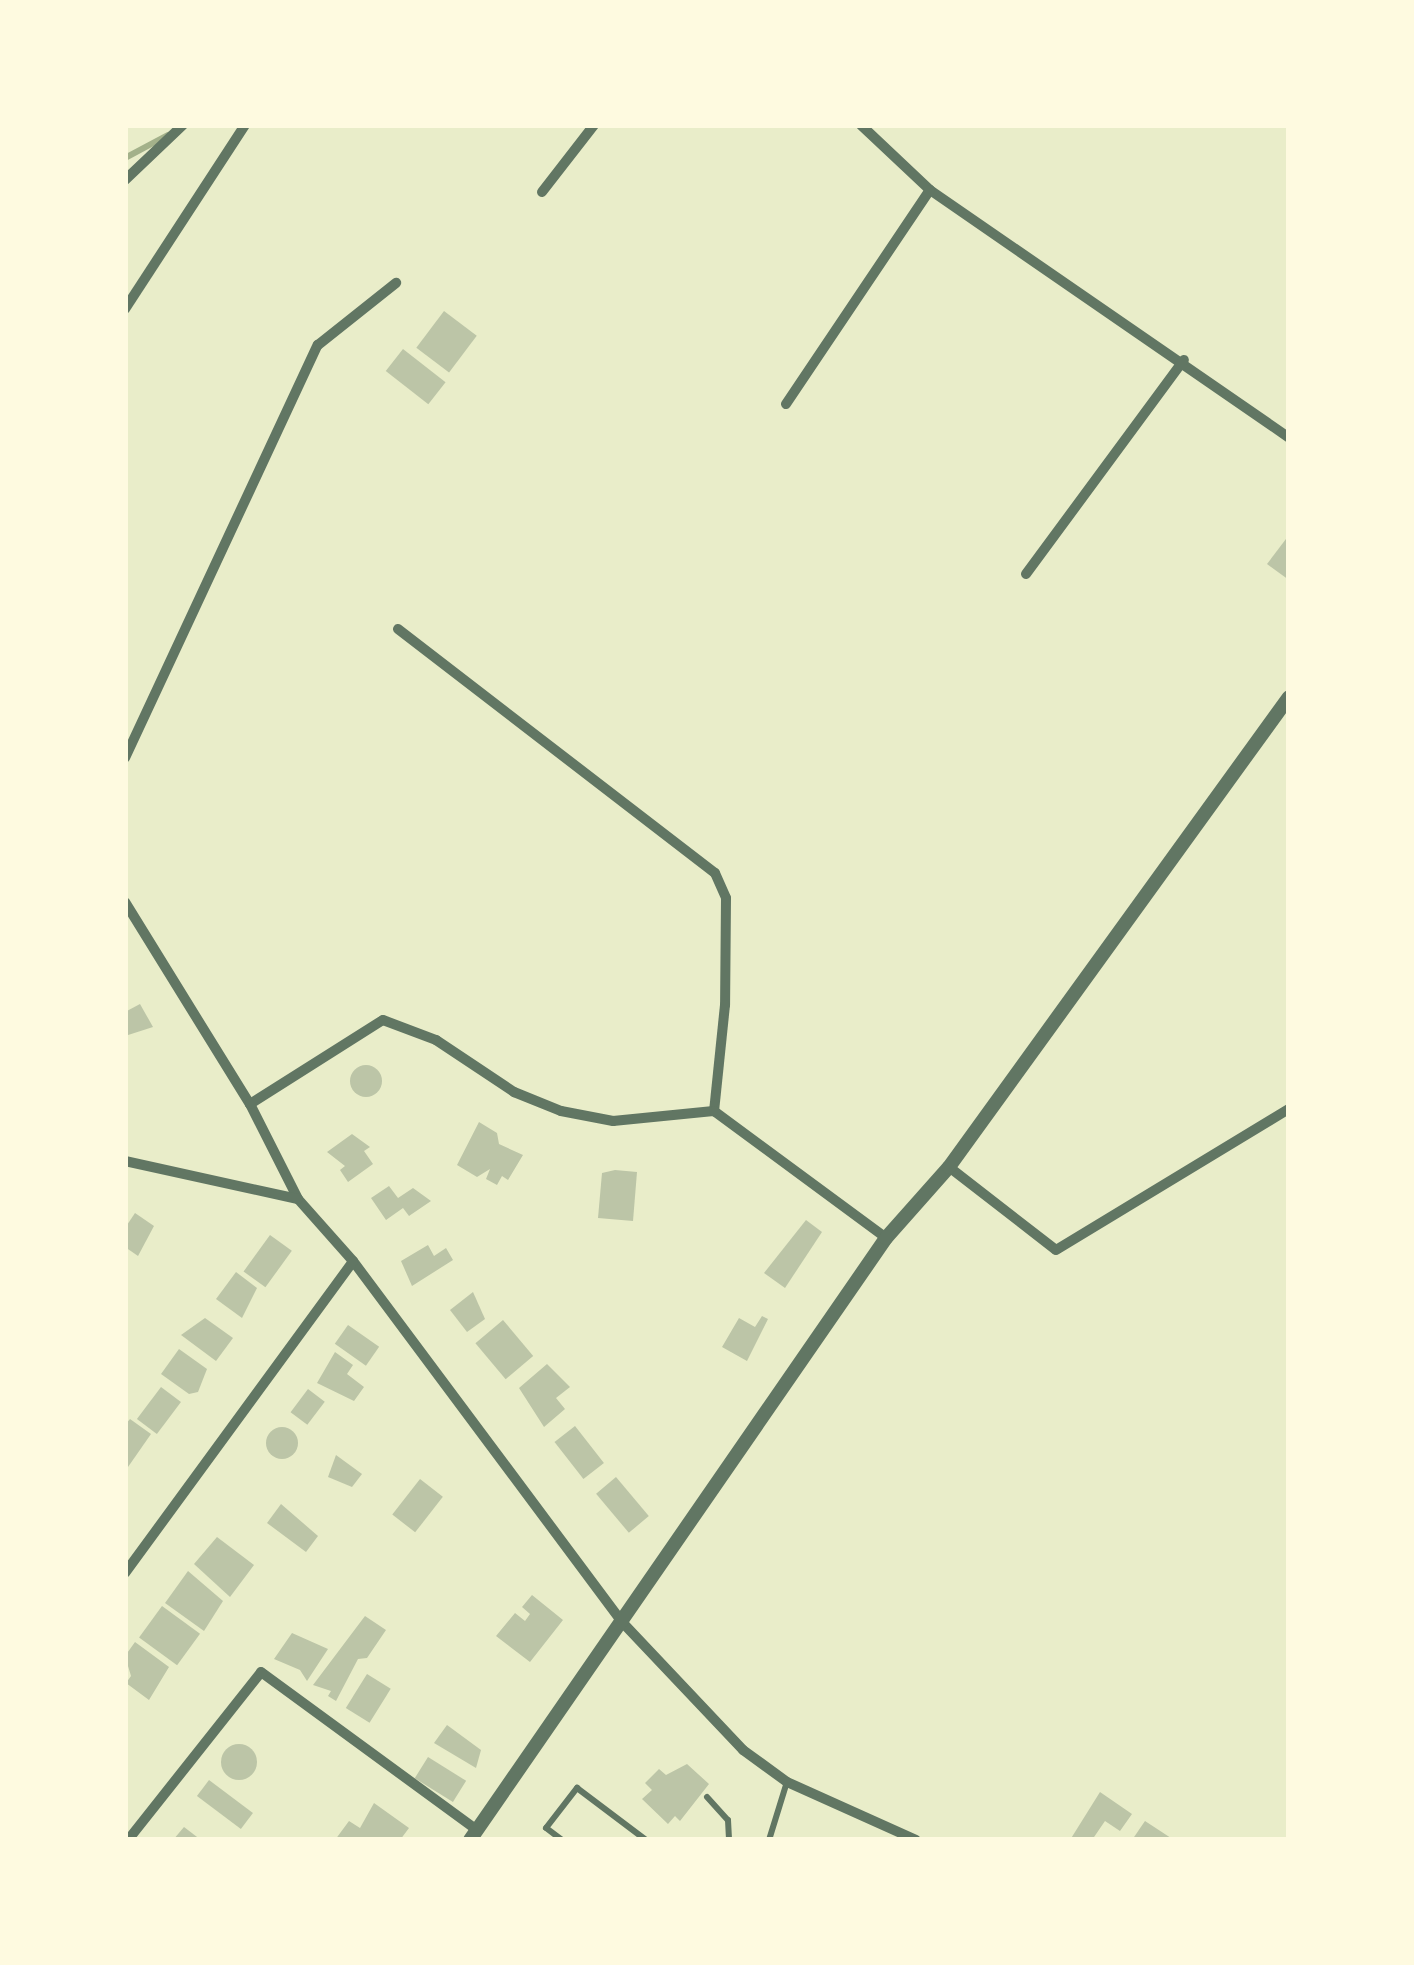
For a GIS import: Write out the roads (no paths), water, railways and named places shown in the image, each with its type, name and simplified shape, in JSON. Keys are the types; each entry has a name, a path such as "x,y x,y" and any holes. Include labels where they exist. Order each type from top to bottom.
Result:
{"street":[{"path":"125,180 184,125"},
{"path":"125,308 245,125"},
{"path":"542,192 594,125"},
{"path":"861,125 930,190 1184,360 1289,438"},
{"path":"786,404 930,190"},
{"path":"125,758 318,344 396,283"},
{"path":"1026,574 1184,360"},
{"path":"398,629 715,872 726,898 714,1111"},
{"path":"128,1840 261,1672 474,1835 886,1238 949,1167 1289,697"},
{"path":"125,902 250,1104 298,1199 353,1261 623,1622 742,1750 787,1782 916,1840"},
{"path":"250,1104 384,1020 436,1040 514,1092 562,1111 613,1120 714,1111 886,1238"},
{"path":"949,1167 1056,1250 1289,1109"},
{"path":"125,1161 298,1199"},
{"path":"125,1574 353,1261"}],"lane":[{"path":"768,1840 787,1782"},
{"path":"562,1840 546,1828 576,1788 646,1840"},
{"path":"707,1798 728,1820 728,1840"}],"waterway":[{"path":"125,158 168,135"}]}
